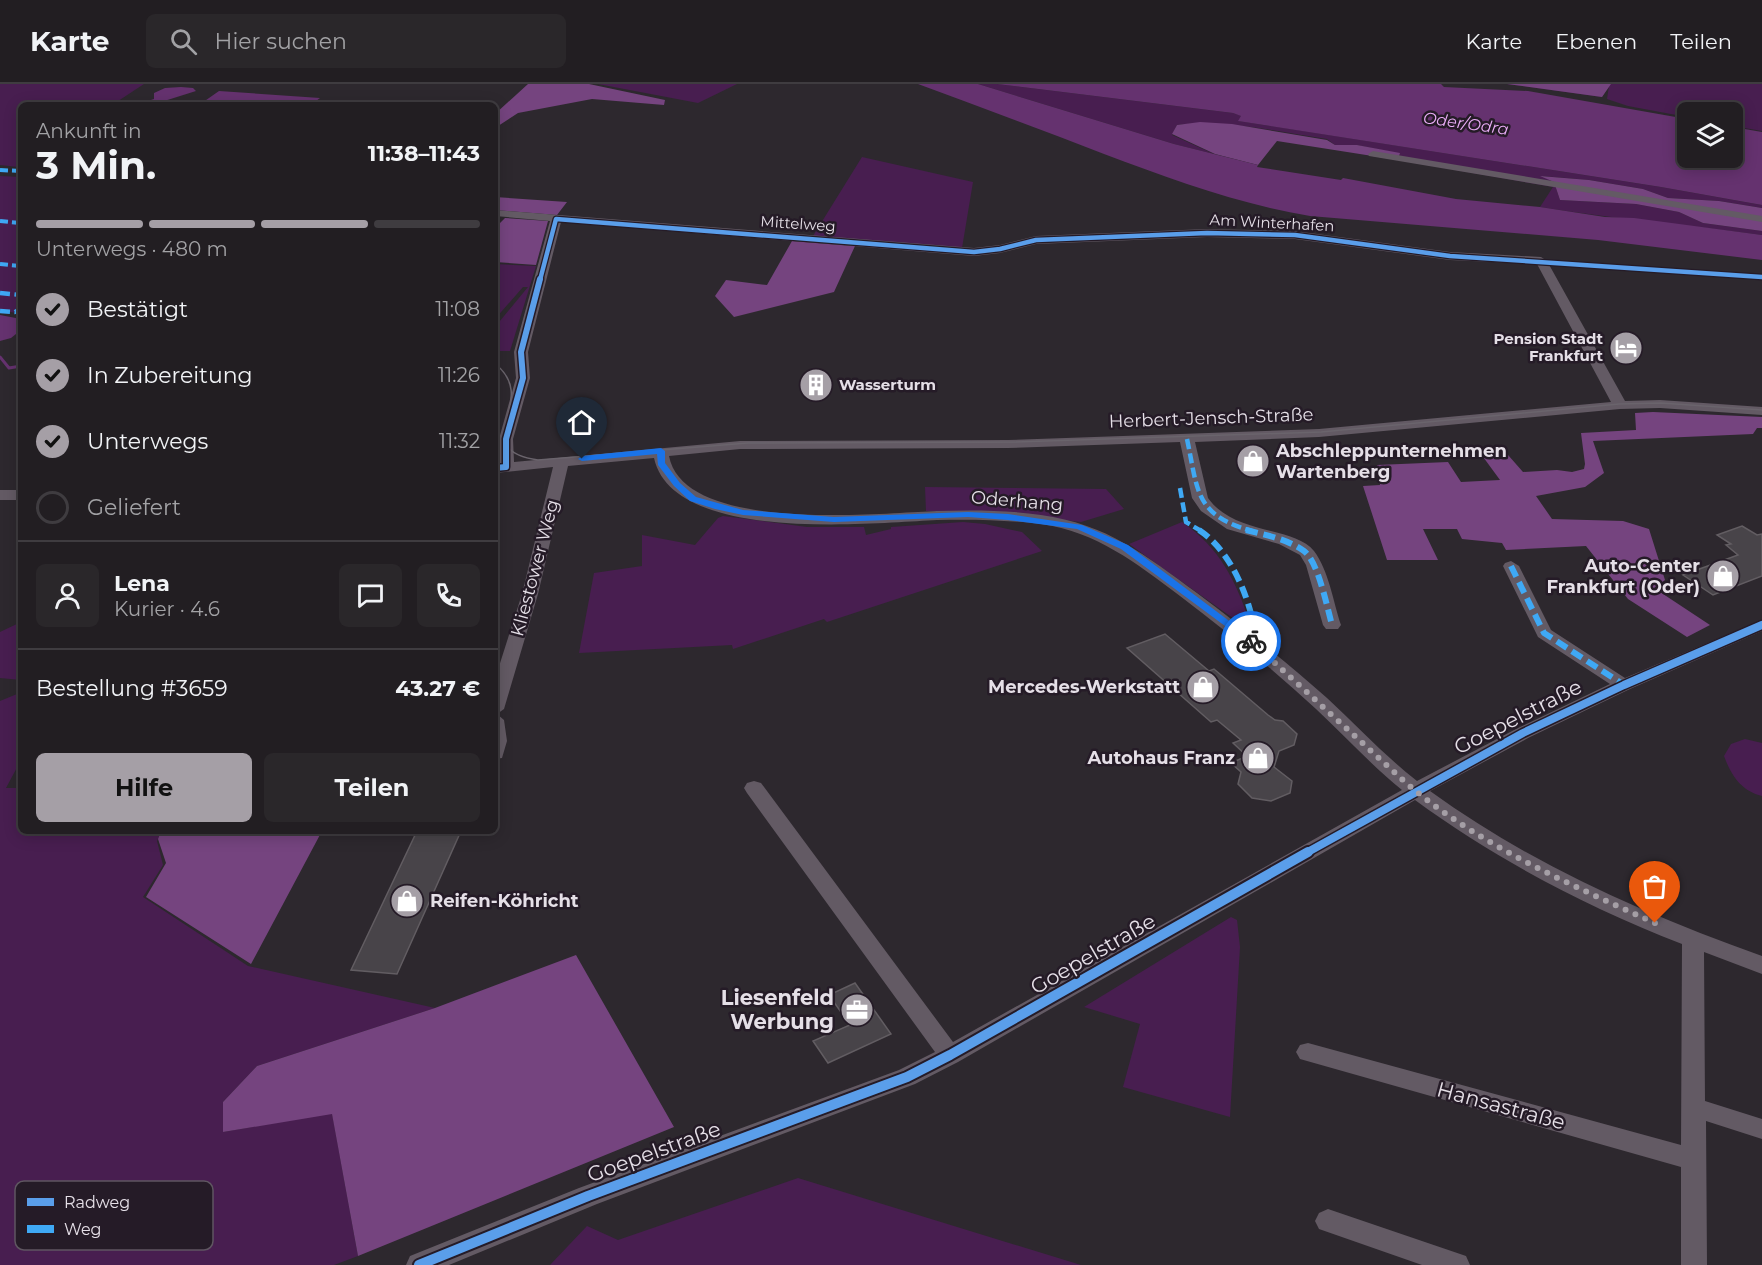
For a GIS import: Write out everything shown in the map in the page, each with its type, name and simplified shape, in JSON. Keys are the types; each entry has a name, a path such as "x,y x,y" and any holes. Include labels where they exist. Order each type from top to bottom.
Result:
{"street":[{"path":"1372,154 1762,219"},
{"name":"Mittelweg","path":"498,213 974,252 1000,249 1036,240"},
{"path":"501,467 523,378 521,352 556,219"},
{"name":"Am Winterhafen","path":"1036,240 1197,233 1295,235 1450,256 1541,261 1620,405"},
{"name":"Herbert-Jensch-Straße","path":"501,467 661,451 792,443 997,444 1319,433 1620,405 1660,404 1762,411"},
{"path":"1186,439 1200,498 1207,508 1233,526 1285,541 1306,552 1314,565 1332,625"},
{"name":"Oderhang","path":"661,451 661,463 677,485 693,499 718,508 743,513 834,520 968,515 1008,517 1079,527 1100,534 1125,547 1257,646 1415,791 1472,830 1546,873 1693,941 1762,965"},
{"name":"Kliestower Weg","path":"498,699 530,594 562,460"},
{"path":"0,495 18,495"},
{"name":"Goepelstraße","path":"1511,566 1544,633 1624,685"},
{"name":"Goepelstraße","path":"419,1265 588,1196 907,1077 950,1055 1415,791 1523,733 1624,685 1762,625"},
{"path":"754,788 950,1055"},
{"path":"1693,941 1694,1265"},
{"name":"Hansastraße","path":"1308,1052 1695,1160"},
{"path":"1694,1107 1762,1129"},
{"path":"1328,1221 1457,1265"}],"shaded area":[{"path":"0,84 144,84 117,102 18,102 18,167 0,165"},
{"path":"528,84 589,84 665,100 664,105 592,99 518,113 498,126 498,111"},
{"path":"598,84 737,84 698,103"},
{"path":"978,84 997,84 1233,113 1242,116 1239,121 1762,205 1762,208 1719,201 1668,198 1643,189 1589,180 1542,176 1554,182 1560,200 1636,204 1679,212 1703,223 1762,231 1762,235 1540,207 1553,187 1398,160 1400,154 1357,145 1335,145 1327,139 1233,125 1177,125 1172,135 1214,154"},
{"path":"1507,84 1762,84 1762,131 1743,128 1743,102 1677,102 1677,115 1628,106 1607,99 1609,86 1602,97"},
{"path":"1507,84 1611,84 1602,97"},
{"path":"1200,122 1232,124 1327,140 1335,145 1357,145 1400,153 1398,160 1277,141 1258,165 1215,154 1172,134 1177,125"},
{"path":"862,157 973,182 962,248 813,236"},
{"path":"0,176 18,177 18,313 0,310"},
{"path":"1540,176 1589,180 1643,189 1668,198 1719,201 1762,208 1762,231 1703,223 1679,212 1636,204 1560,200 1554,182"},
{"path":"498,197 567,202 557,215 498,210"},
{"path":"505,218 548,221 536,265 498,262 498,225"},
{"path":"792,241 855,246 834,292 734,317 715,296 726,280 767,285"},
{"path":"498,264 536,266 510,351 498,351 498,323 528,287 523,287 498,316"},
{"path":"1635,413 1762,417 1762,428 1757,428 1753,434 1593,441 1604,473 1585,487 1536,496 1552,519 1623,521 1649,529 1665,580 1654,588 1710,625 1687,637 1628,599 1586,546 1506,550 1502,543 1462,539 1457,529 1423,529 1438,560 1387,560 1363,486 1380,485 1377,465 1448,462 1461,482 1500,480 1478,450 1501,447 1523,472 1557,470 1572,472 1584,469 1581,433 1636,430"},
{"path":"925,487 1106,489 1124,509 1081,522 996,512 926,511"},
{"path":"723,516 807,527 864,527 866,535 891,529 891,527 963,522 985,524 1022,532 1042,551 827,622 824,619 733,649 732,645 579,653 594,573 642,566 642,535 695,545 718,518"},
{"path":"1182,522 1217,554 1239,593 1250,623 1244,626 1129,544"},
{"path":"18,623 18,680 0,678 0,632"},
{"path":"18,694 18,766 6,788 18,788 18,834 160,834 157,841 163,865 143,897 248,966 435,1008 257,1066 223,1102 223,1132 332,1113 358,1256 334,1265 0,1265 0,701"},
{"path":"1745,739 1762,743 1762,796 1748,790 1738,781 1724,756 1731,744"},
{"path":"160,834 320,834 251,964 146,897 166,863 158,839"},
{"path":"1231,917 1237,920 1240,947 1230,1117 1123,1087 1140,1024 1084,1007"},
{"path":"576,955 674,1127 358,1256 332,1114 223,1132 223,1102 257,1066 435,1008"},
{"path":"798,1178 1081,1265 550,1265 587,1226 618,1240"}],"water":[{"path":"918,84 978,84 1174,144 1258,165 1257,167 1341,180 1343,178 1456,199 1540,207 1605,217 1634,218 1762,235 1762,260 1598,240 1310,216 1283,211 1231,198 1180,181"},
{"name":"Oder/Odra","path":"997,84 1441,84 1444,87 1528,91 1677,117 1677,168 1743,168 1743,129 1762,132 1762,205 1238,121 1241,116 1233,113"},
{"path":"165,88 193,88 196,91 161,102 144,102 154,99 154,93"},
{"path":"219,91 320,98 315,102 203,102"},
{"path":"0,315 18,318 18,332 11,338 0,341"}],"building":[{"path":"1742,526 1757,535 1762,534 1762,576 1713,595 1683,575 1738,555 1726,545 1731,544 1717,535"},
{"path":"1165,634 1209,671 1214,669 1268,715 1275,720 1283,721 1297,734 1294,745 1279,751 1274,767 1292,781 1290,793 1271,801 1252,798 1238,784 1241,772 1231,763 1247,756 1233,743 1241,740 1217,720 1211,722 1127,648"},
{"name":"Reifen-Köhricht","path":"416,834 460,834 397,974 351,970"},
{"name":"Liesenfeld Werbung","path":"855,983 891,1034 828,1063 813,1041 850,1025 829,995"}],"waterway":[{"path":"0,357 9,368 18,366"}],"tram line":[{"path":"498,368 507,378 511,392 505,434 507,446 517,454 538,460 748,443 1016,442 1321,432 1619,404 1661,403 1762,410"}],"marked path":[{"path":"0,170 18,171"},
{"path":"0,221 18,223"},
{"path":"0,264 18,266"},
{"path":"0,293 18,295"},
{"path":"0,311 15,312 18,310"},
{"path":"1187,439 1200,498 1207,508 1233,526 1285,541 1306,552 1314,565 1332,625"},
{"path":"1180,488 1186,522 1213,541 1230,565 1249,607 1257,646"},
{"path":"1511,566 1544,633 1624,685"}],"cycle path":[{"path":"498,468 506,467 506,439 523,378 521,352 556,219 974,252 1000,249 1036,240 1207,233 1295,235 1450,256 1762,277"},
{"path":"419,1265 588,1196 907,1077 950,1055 1415,791 1523,733 1624,685 1762,625"}],"way so far":[{"path":"1251,641 1415,791 1472,830 1537,868 1655,923"}],"place":[{"name":"Pension Stadt Frankfurt","path":"1626,348"},
{"name":"Wasserturm","path":"816,385"},
{"name":"Abschleppunternehmen Wartenberg","path":"1253,461"},
{"name":"Auto-Center Frankfurt (Oder)","path":"1723,576"},
{"name":"Mercedes-Werkstatt","path":"1203,687"},
{"name":"Autohaus Franz","path":"1258,758"},
{"name":"Reifen-Köhricht","path":"407,901"},
{"name":"Liesenfeld Werbung","path":"857,1010"}],"route":[{"path":"582,459 661,451 661,463 677,485 693,499 718,508 743,513 782,518 834,520 968,515 1045,521 1079,527 1100,534 1125,547 1251,641"}]}
